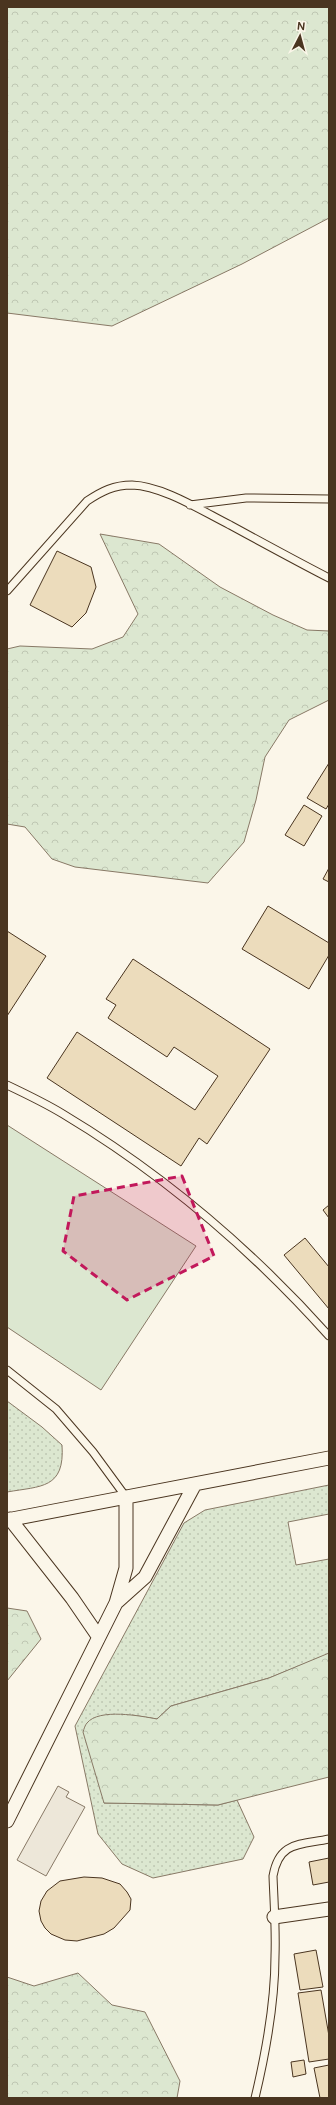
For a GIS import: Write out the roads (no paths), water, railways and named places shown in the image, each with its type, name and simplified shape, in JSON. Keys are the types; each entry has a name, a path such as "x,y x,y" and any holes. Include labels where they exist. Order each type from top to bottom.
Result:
{"street":[{"path":"98,1636 72,1598 9,1519 329,1458"},
{"path":"116,1603 145,1577 195,1484"},
{"path":"7,1821 98,1636 116,1603 126,1568 126,1497"},
{"path":"274,1917 329,1908"}],"lane":[{"path":"7,591 87,501 103,490 118,486 146,487 190,505 329,578"},
{"path":"190,505 246,498 329,499"},
{"path":"7,1085 63,1114 184,1198 225,1232 291,1294 329,1336"},
{"path":"7,1370 56,1409 93,1452 126,1497"},
{"path":"255,2098 265,2055 271,2008 276,1957 273,1876 279,1855 287,1849 297,1845 329,1839"}]}
